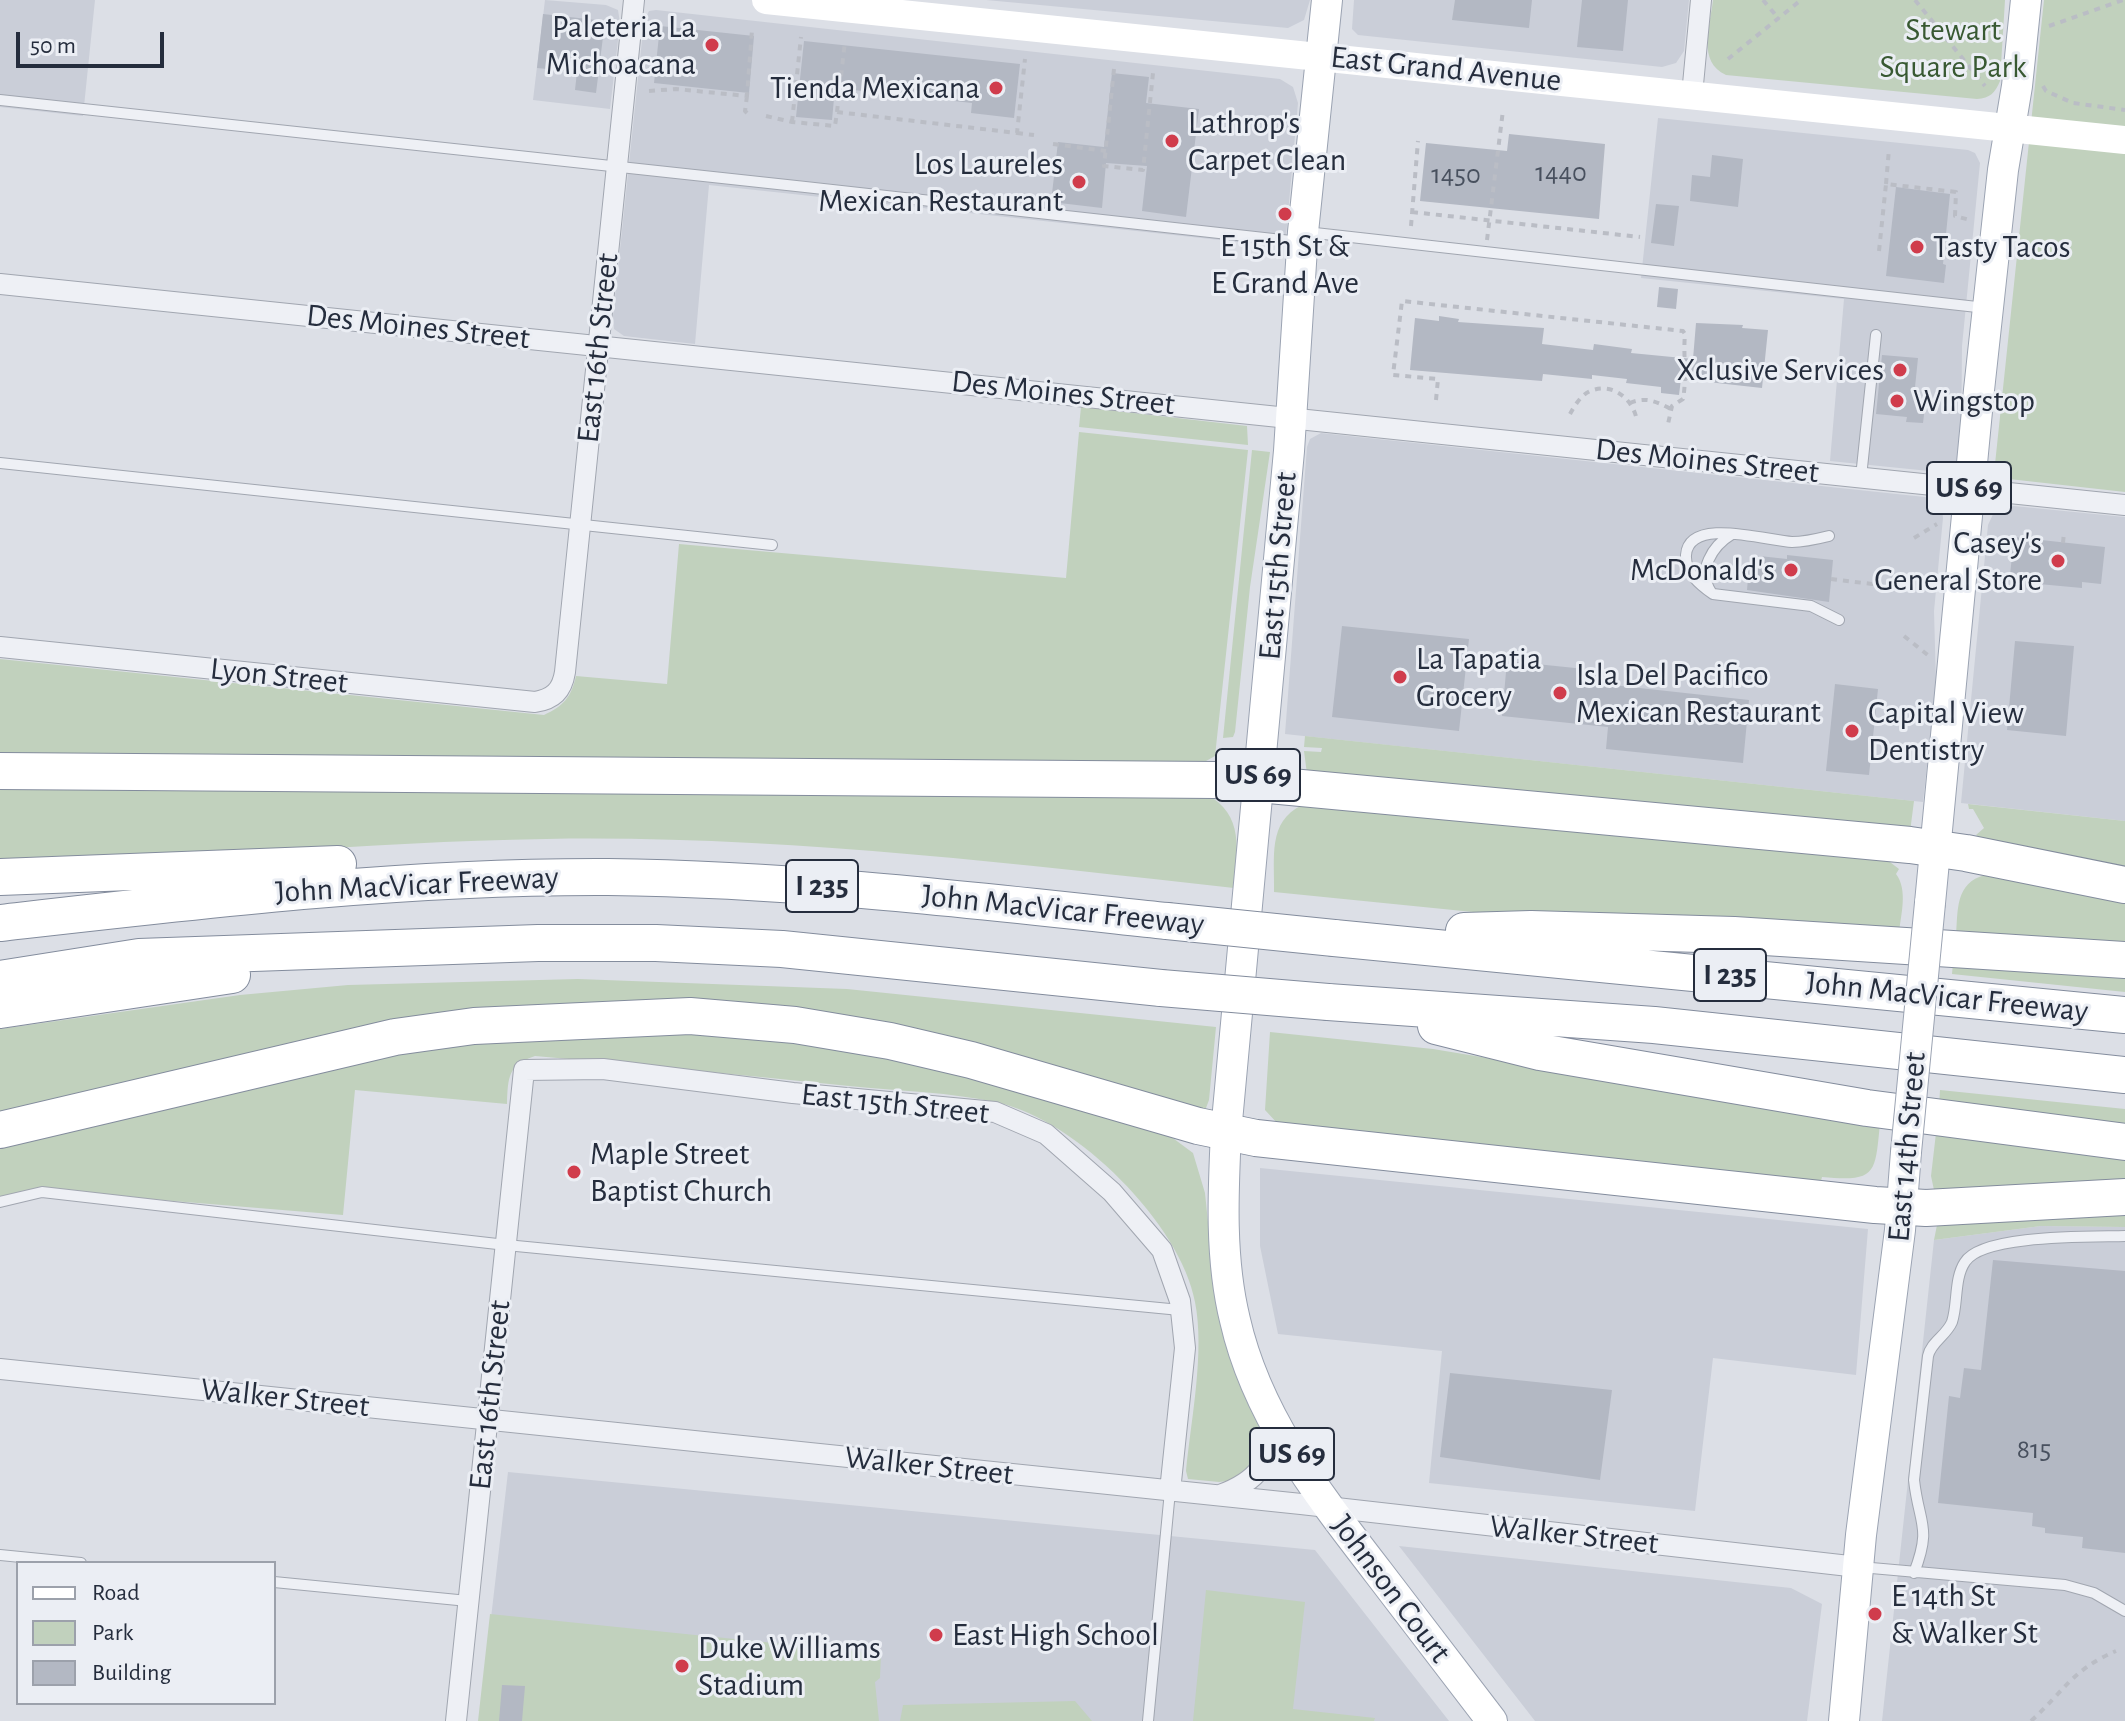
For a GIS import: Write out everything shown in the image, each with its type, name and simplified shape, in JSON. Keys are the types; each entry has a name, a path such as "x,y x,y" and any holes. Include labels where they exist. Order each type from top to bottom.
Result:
{"highway":[{"path":"0,771 1138,779 1257,783 1935,848 2125,885"},
{"path":"0,877 357,864 475,879"},
{"name":"John MacVicar Freeway","path":"0,923 252,894 475,879 609,877 799,884 2125,1015"},
{"path":"1334,938 1531,929 1734,935 2125,960"},
{"name":"John MacVicar Freeway","path":"0,979 139,957 477,945 656,943 782,949 1161,988 1654,1025 2125,1075"},
{"path":"0,1010 184,981 477,945"},
{"path":"1343,1003 1540,1052 1867,1108 2125,1142"},
{"path":"0,1130 395,1037 474,1026 690,1016 795,1025 890,1041 971,1060 1226,1132 1272,1140 1926,1208 2125,1197"}],"main road":[{"name":"East Grand Avenue","path":"766,0 2125,140"},
{"name":"East 15th Street","path":"1226,1132 1291,417 1303,237 1327,0"},
{"name":"East 14th Street","path":"1844,1721 1858,1567 1900,1230 1988,309 2010,128 2038,7"},
{"name":"Johnson Court","path":"1226,1132 1224,1232 1234,1319 1250,1369 1271,1418 1328,1507 1492,1721"}],"street":[{"name":"East 16th Street","path":"556,693 565,672 634,0"},
{"path":"1692,95 1701,0"},
{"name":"Des Moines Street","path":"0,284 2125,505"},
{"name":"Lyon Street","path":"0,647 535,702 550,699 556,693"},
{"name":"East 15th Street","path":"524,1070 603,1069 793,1093 995,1112 1046,1134 1112,1192 1162,1250 1180,1310 1185,1348 1170,1491"},
{"name":"East 16th Street","path":"456,1721 524,1070"},
{"name":"Walker Street","path":"0,1369 1328,1507 1858,1567"},
{"path":"1218,1496 1239,1488 1268,1458 1273,1442 1271,1418"}],"lane":[{"path":"0,100 617,168 1988,309"},
{"path":"1861,477 1876,335"},
{"path":"0,463 772,545"},
{"path":"1829,536 1793,542 1710,533 1692,541 1686,564 1700,585 1713,594 1811,606 1839,620"},
{"path":"1713,594 1705,583 1704,573 1715,550 1732,534"},
{"path":"0,1202 42,1192 506,1245 1180,1310"},
{"path":"1914,1573 1925,1539 1914,1480 1928,1356 1930,1348 1952,1321 1963,1263 1974,1252 2019,1240 2125,1236"},
{"path":"1148,1721 1170,1491"},
{"path":"0,1555 61,1561"},
{"path":"1858,1567 2065,1585 2094,1593 2125,1611"},
{"path":"276,1582 468,1601"}],"path":[{"path":"1763,0 1779,19"},
{"path":"1728,59 1801,0"},
{"path":"1915,0 1985,86"},
{"path":"2038,7 2049,26 2123,0"},
{"path":"749,115 745,111 752,30"},
{"path":"792,122 801,37"},
{"path":"766,116 835,126 845,41"},
{"path":"1017,133 1025,59"},
{"path":"1114,69 1104,166 1143,170 1153,73"},
{"path":"2043,86 2055,97 2073,103 2125,110"},
{"path":"649,91 676,89 747,96"},
{"path":"2053,105 2055,97"},
{"path":"1485,250 1503,110"},
{"path":"837,112 1034,135"},
{"path":"1411,226 1418,141"},
{"path":"1053,144 1106,151"},
{"path":"1879,251 1889,149"},
{"path":"1886,184 1956,192 1955,216 1970,220"},
{"path":"1412,212 1640,237"},
{"path":"1436,400 1438,379 1393,375 1402,301 1683,331"},
{"path":"1668,424 1671,409 1683,399 1684,393 1684,323"},
{"path":"1570,414 1583,396 1592,390 1606,389 1622,394 1630,403 1637,421"},
{"path":"1630,403 1650,399 1671,409"},
{"path":"1914,538 1937,524"},
{"path":"2063,543 2064,532"},
{"path":"1872,592 1872,584 1879,577"},
{"path":"1831,579 1872,584"},
{"path":"1904,636 1929,656"},
{"path":"2031,1721 2078,1671 2116,1651"}],"shaded area":[{"path":"0,0 95,0 83,116 0,107"},
{"path":"545,0 606,5 618,10 620,23 610,109 533,100"},
{"path":"986,0 1310,0 1304,20 1288,28"},
{"path":"1354,0 1689,0 1684,51 1676,63 1662,67 1358,35 1352,29"},
{"path":"649,11 1280,79 1293,87 1298,103 1285,247 709,185 695,344 624,336 614,329 613,316 644,21"},
{"path":"1658,118 1975,153 1980,163 1962,346 1961,455 1956,468 1951,472 1939,472 1830,461 1844,299 1641,278"},
{"path":"1321,433 1933,500 1942,509 1943,518 1934,611 1936,683 1923,802 1285,734 1307,447 1310,439"},
{"path":"2014,506 2125,517 2125,821 1961,803 1988,525 1995,510"},
{"path":"1260,1168 1868,1229 1856,1375 1713,1358 1695,1511 1429,1483 1442,1351 1278,1334 1260,1246"},
{"path":"2041,1226 2125,1227 2125,1721 1882,1721 1934,1240"},
{"name":"East High School","path":"508,1472 1315,1550 1449,1721 479,1721"},
{"path":"1399,1546 1791,1588 1822,1604 1807,1721 1535,1721"}],"green space":[{"name":"Stewart Square Park","path":"1713,0 2005,0 2000,81 1992,94 1977,99 1726,75 1717,69 1708,52"},
{"path":"2044,0 2125,0 2125,492 2009,479 1995,464"},
{"path":"1081,407 1247,426 1248,445 1079,427"},
{"path":"1079,432 1248,450 1215,756 1199,765 0,761 0,659 544,715 565,700 576,676 667,684 679,544 1066,578"},
{"path":"1252,450 1270,452 1250,587 1235,732 1233,737 1223,738"},
{"path":"1305,736 1914,801 1910,832 1307,774 1304,751 1321,752 1322,748 1304,747"},
{"path":"0,786 1206,794 1227,812 1233,823 1237,847 1234,888 805,846 632,839 410,844 0,868"},
{"path":"1968,804 2125,821 2125,871 1982,840 1976,835 1984,828"},
{"path":"1302,805 1882,856 1899,869 1896,874 1902,887 1903,902 1899,933 1483,913 1274,892 1274,854 1278,831 1291,812"},
{"path":"1985,875 2125,902 2125,948 1956,936 1958,907 1963,891 1968,884"},
{"path":"1953,962 2125,973 2125,992 1952,974"},
{"path":"578,979 847,989 1216,1027 1209,1100 1206,1108 1191,1109 661,1007 0,1118 0,1029 240,995 348,985"},
{"path":"1270,1032 1433,1049 1880,1123 1877,1154 1870,1171 1863,1176 1822,1177 1820,1185 1278,1124 1265,1110"},
{"path":"632,1034 796,1041 950,1071 1162,1130 1193,1153 1205,1193 1212,1262 1262,1423 1260,1455 1236,1480 1188,1479 1186,1471 1196,1386 1198,1322 1186,1272 1169,1240 1121,1180 1091,1153 1060,1130 1029,1113 981,1099 535,1056 519,1064 511,1073 507,1104 355,1090 343,1215 40,1190 0,1199 0,1145 406,1052 463,1045"},
{"path":"1940,1090 2125,1109 2125,1131 1939,1108"},
{"path":"1936,1133 2125,1156 2125,1185 1934,1190 1931,1176"},
{"path":"2125,1211 2125,1227 2041,1226 1934,1240 1937,1225"},
{"path":"1206,1590 1305,1602 1293,1709 1375,1718 1374,1721 1193,1721"},
{"name":"Duke Williams Stadium","path":"490,1614 881,1654 880,1678 875,1682 879,1721 478,1721"},
{"path":"1075,1701 1092,1721 900,1721 903,1705"}],"building":[{"path":"1455,0 1532,0 1529,28 1452,20"},
{"path":"1582,0 1628,0 1623,51 1577,47"},
{"path":"543,14 605,21 596,93 575,90 577,72 537,68"},
{"path":"660,26 754,36 749,93 654,83"},
{"path":"804,41 1020,64 1014,118 971,113 972,103 835,88 832,120 796,117"},
{"path":"1112,73 1149,77 1146,103 1199,109 1186,217 1142,211 1147,166 1106,163 1102,208 1051,202 1058,142 1104,147"},
{"path":"1509,134 1605,144 1599,219 1420,201 1426,143 1507,151"},
{"path":"1712,155 1743,159 1738,207 1690,201 1692,175 1710,177"},
{"name":"Tasty Tacos","path":"1896,187 1950,194 1944,283 1886,276"},
{"path":"1656,204 1679,206 1674,246 1651,243"},
{"path":"1659,287 1678,289 1676,309 1657,307"},
{"path":"1439,316 1459,319 1458,322 1544,328 1542,344 1593,350 1594,344 1632,349 1631,353 1693,359 1696,323 1743,325 1742,328 1768,330 1762,388 1681,379 1679,395 1661,393 1661,387 1626,383 1627,379 1592,375 1592,379 1543,374 1542,381 1410,370 1415,318 1439,321"},
{"path":"1882,355 1918,358 1914,397 1926,398 1923,423 1906,422 1907,417 1876,414"},
{"name":"Casey's General Store","path":"2014,537 2105,547 2101,584 2082,582 2082,588 2028,583 2029,576 2010,575"},
{"name":"McDonald's","path":"1750,555 1833,560 1829,602 1747,590"},
{"name":"La Tapatia Grocery","path":"1342,626 1469,639 1459,731 1332,717"},
{"name":"Casey's General Store","path":"2015,641 2074,646 2066,736 2007,730"},
{"path":"1507,661 1614,672 1612,685 1749,700 1743,763 1606,749 1608,727 1502,716"},
{"name":"Capital View Dentistry","path":"1835,684 1878,689 1869,775 1826,771"},
{"path":"1993,1260 2125,1271 2125,1553 2082,1548 2083,1537 2045,1533 2045,1528 2032,1526 2033,1513 1938,1503 1949,1396 1960,1398 1964,1368 1981,1370"},
{"path":"1450,1373 1612,1390 1600,1480 1440,1457"},
{"path":"502,1685 525,1686 522,1721 499,1721"}],"place":[{"name":"Paleteria La Michoacana","path":"712,45"},
{"name":"Tienda Mexicana","path":"996,88"},
{"name":"Lathrop's Carpet Clean","path":"1172,141"},
{"name":"Los Laureles Mexican Restaurant","path":"1079,182"},
{"name":"E 15th St & E Grand Ave","path":"1285,214"},
{"name":"Tasty Tacos","path":"1917,247"},
{"name":"Xclusive Services","path":"1900,370"},
{"name":"Wingstop","path":"1897,401"},
{"name":"Casey's General Store","path":"2058,561"},
{"name":"McDonald's","path":"1791,570"},
{"name":"La Tapatia Grocery","path":"1400,677"},
{"name":"Isla Del Pacifico Mexican Restaurant","path":"1560,693"},
{"name":"Capital View Dentistry","path":"1852,731"},
{"name":"Maple Street Baptist Church","path":"574,1172"},
{"name":"E 14th St & Walker St","path":"1875,1614"},
{"name":"East High School","path":"936,1635"},
{"name":"Duke Williams Stadium","path":"682,1666"}]}
